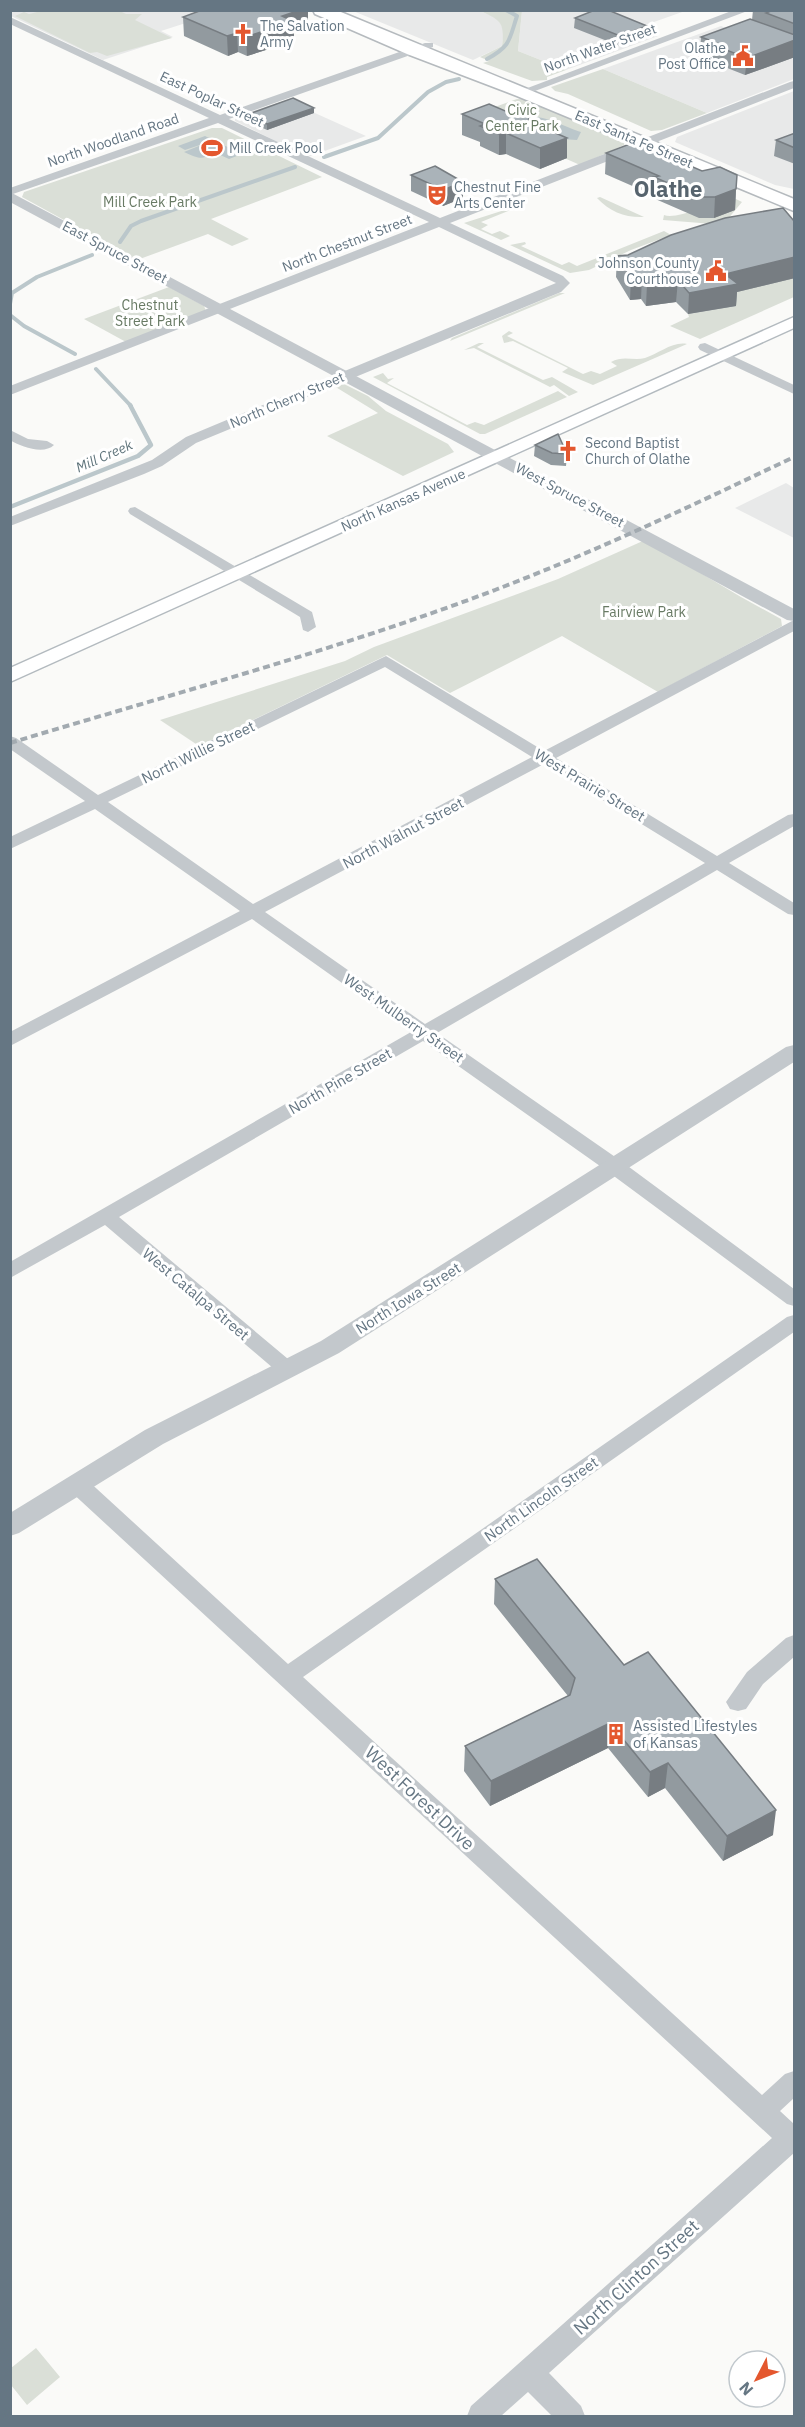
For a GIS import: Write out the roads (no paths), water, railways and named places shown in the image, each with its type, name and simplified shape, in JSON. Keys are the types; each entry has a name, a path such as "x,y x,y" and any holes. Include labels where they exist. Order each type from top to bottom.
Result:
{"main road":[{"name":"East Santa Fe Street","path":"339,13 791,199"},
{"name":"North Kansas Avenue","path":"10,676 498,456 714,351 795,307"},
{"name":"North Kansas Avenue","path":"10,658 481,447 714,351 795,322"}],"street":[{"name":"North Water Street","path":"529,90 745,10"},
{"path":"704,13 738,26"},
{"name":"East Poplar Street","path":"10,20 563,281"},
{"name":"North Woodland Road","path":"10,194 421,47"},
{"name":"North Chestnut Street","path":"10,391 795,84"},
{"name":"East Spruce Street","path":"10,194 346,375"},
{"name":"North Cherry Street","path":"10,522 139,471 157,463 191,440 556,289 562,285 563,281"},
{"path":"714,351 795,390"},
{"name":"West Spruce Street","path":"346,375 795,616"},
{"path":"10,434 25,443 47,445"},
{"path":"135,511 307,615 308,627"},
{"name":"North Walnut Street","path":"10,1040 795,625"},
{"name":"West Prairie Street","path":"386,661 795,909"},
{"name":"North Willie Street","path":"10,844 386,661"},
{"name":"West Mulberry Street","path":"10,741 614,1166 795,1299"},
{"name":"North Pine Street","path":"10,1271 795,819"},
{"name":"North Iowa Street","path":"10,1526 154,1437 330,1347 795,1052"},
{"name":"West Catalpa Street","path":"107,1216 126,1235 287,1369"},
{"name":"North Lincoln Street","path":"288,1677 795,1322"},
{"name":"West Forest Drive","path":"77,1484 792,2139"},
{"path":"738,1702 755,1678 795,1644"},
{"path":"761,2112 795,2082"},
{"name":"North Clinton Street","path":"481,2416 792,2139"},
{"path":"529,2373 571,2416"}],"waterway":[{"name":"Mill Creek","path":"487,59 501,50 510,37 517,16 506,10"},
{"name":"Mill Creek","path":"324,157 378,138 428,92 446,82 459,79"},
{"name":"Mill Creek","path":"120,242 131,226 141,221 295,167"},
{"name":"Mill Creek","path":"10,304 12,293 37,277 92,255"},
{"name":"Mill Creek","path":"10,315 24,326 75,354"},
{"name":"Mill Creek","path":"96,369 131,406"},
{"name":"Mill Creek","path":"10,507 138,456 151,445 130,405"}],"railway":[{"path":"10,743 254,671 435,612 571,559 794,457"}],"place":[{"name":"The Salvation Army","path":"243,34"},
{"name":"Olathe Post Office","path":"743,56"},
{"name":"Mill Creek Pool","path":"212,148"},
{"name":"Chestnut Fine Arts Center","path":"437,195"},
{"name":"Johnson County Courthouse","path":"716,271"},
{"name":"Second Baptist Church of Olathe","path":"568,451"},
{"name":"Assisted Lifestyles of Kansas","path":"616,1734"}],"district":[{"name":"Olathe","path":"668,188"}],"park label":[{"name":"Civic Center Park","path":"522,118"},
{"name":"Mill Creek Park","path":"150,202"},
{"name":"Chestnut Street Park","path":"150,314"},
{"name":"Fairview Park","path":"644,612"}]}
